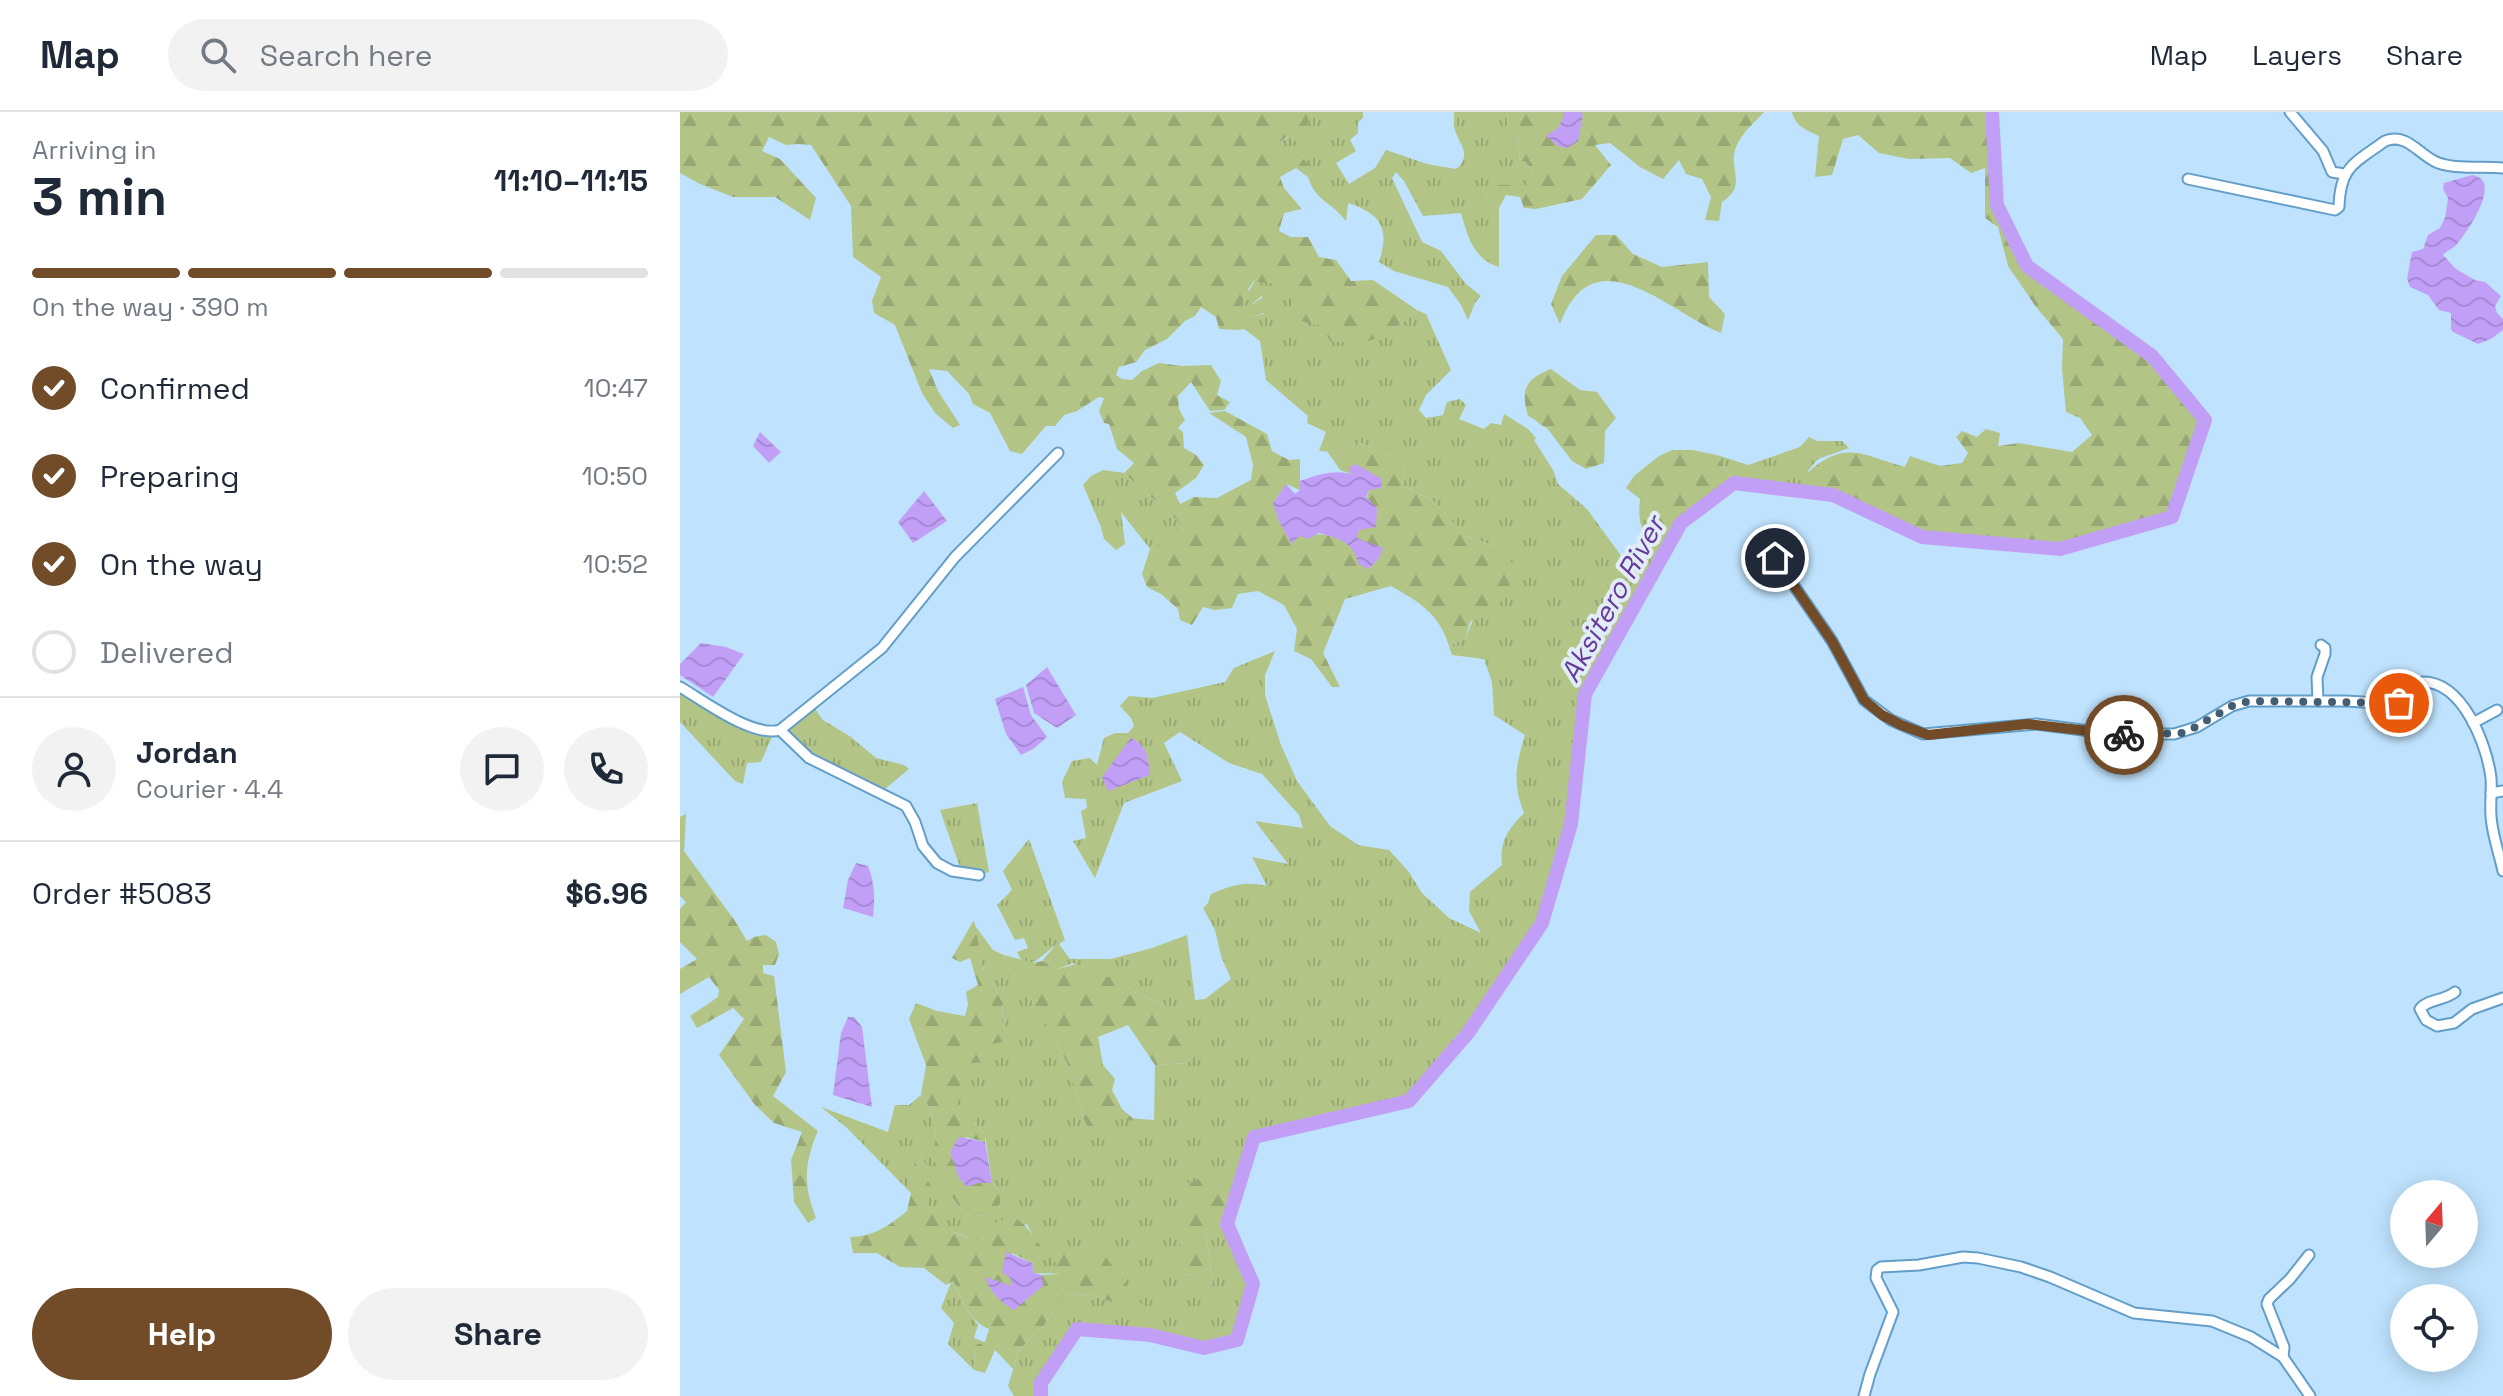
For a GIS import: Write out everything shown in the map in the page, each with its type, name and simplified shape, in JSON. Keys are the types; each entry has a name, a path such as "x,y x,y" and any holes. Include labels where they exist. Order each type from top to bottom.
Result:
{"street":[{"path":"2290,112 2323,151 2332,172 2344,174"},
{"path":"2188,179 2335,210 2339,207 2344,174 2356,162 2393,138 2404,140 2440,164 2503,168"},
{"path":"680,687 756,730 780,730 882,648 955,557 1058,453"},
{"path":"1775,558 1832,641 1864,700 1891,720 1923,734 2036,724 2113,734 2174,734 2197,727 2232,706 2249,701 2395,704 2417,686 2428,682 2455,697 2464,706 2486,752 2491,817 2503,871"},
{"path":"2318,701 2317,677 2325,654 2325,648 2321,645"},
{"path":"2473,723 2497,710"},
{"path":"780,730 809,758 906,806 923,846 937,863 952,871 979,875"},
{"path":"2491,793 2503,791"},
{"path":"2455,992 2442,1000 2425,1003 2420,1009 2426,1020 2433,1025 2454,1023 2472,1009 2503,998"},
{"path":"2283,1357 2284,1347 2267,1304 2309,1255"},
{"path":"1864,1396 1893,1312 1876,1278 1877,1270 1963,1257 2021,1267 2134,1313 2212,1321 2251,1337 2283,1357 2310,1396"}],"green space":[{"path":"680,112 1308,112 1307,146 1287,137 1274,146 1300,156 1315,170 1308,177 1296,168 1280,177 1284,188 1302,209 1284,213 1279,231 1291,237 1308,237 1319,257 1336,260 1351,281 1373,280 1417,310 1391,332 1361,344 1330,341 1321,325 1310,324 1296,314 1290,298 1290,269 1270,284 1254,281 1248,289 1250,296 1240,305 1249,306 1278,288 1284,292 1274,307 1250,317 1239,330 1219,329 1216,317 1201,307 1195,316 1185,321 1167,339 1145,350 1136,362 1119,367 1116,375 1132,380 1159,363 1211,365 1221,381 1217,395 1230,402 1224,410 1210,411 1191,382 1178,396 1179,409 1185,420 1178,428 1183,432 1184,448 1196,455 1204,465 1196,478 1175,493 1180,504 1194,497 1217,498 1251,480 1253,465 1246,437 1209,413 1225,411 1267,434 1272,451 1289,460 1300,459 1300,490 1286,484 1299,536 1323,535 1340,539 1369,569 1379,558 1356,538 1369,490 1351,474 1340,470 1327,451 1338,452 1362,443 1382,454 1403,458 1404,486 1429,497 1465,536 1500,548 1518,570 1498,606 1470,622 1466,638 1449,646 1434,617 1419,603 1391,586 1345,599 1323,653 1340,687 1332,687 1311,659 1294,651 1297,629 1284,605 1258,591 1238,594 1232,608 1215,610 1203,607 1192,625 1180,620 1178,609 1147,587 1142,574 1150,549 1183,532 1176,519 1124,473 1134,463 1117,449 1109,424 1104,423 1099,411 1104,398 1099,397 1064,415 1055,426 1046,426 1022,454 1010,451 990,413 973,404 969,394 947,371 929,369 938,391 960,425 953,428 935,413 922,393 895,325 874,313 872,301 881,277 853,257 851,206 811,145 786,145 769,137 762,151 780,159 816,198 810,220 775,197 733,197 680,173"},
{"path":"1308,112 1363,112 1358,133 1350,140 1356,151 1336,163 1349,184 1375,168 1386,150 1427,164 1456,169 1464,156 1454,128 1454,112 1507,112 1508,130 1518,135 1520,161 1525,161 1532,171 1527,185 1495,185 1486,197 1499,208 1499,267 1477,253 1461,213 1423,216 1404,181 1396,172 1392,178 1422,242 1441,251 1466,284 1481,296 1468,320 1448,287 1394,271 1379,262 1383,231 1375,218 1348,203 1346,221 1311,185 1308,177 1315,170 1273,146 1306,127"},
{"path":"1507,112 1764,112 1738,143 1734,155 1735,186 1722,202 1719,221 1705,220 1711,197 1702,179 1686,174 1679,160 1663,179 1640,167 1610,143 1595,145 1611,165 1582,199 1536,209 1524,208 1520,197 1506,195 1499,208 1486,197 1495,185 1527,185 1532,171 1525,161 1520,161 1518,135 1508,130"},
{"path":"1792,112 1992,112 1997,205 2027,266 2152,356 2205,420 2172,517 2060,549 1922,537 1833,495 1807,473 1821,462 1844,453 1865,455 1905,467 1910,456 1940,466 1962,463 1968,453 1956,437 1962,431 1977,437 1986,429 2000,433 1998,446 2019,443 2072,452 2092,435 2080,418 2066,412 2063,339 2008,266 1998,227 1985,218 1985,168 1971,173 1950,158 1909,159 1879,153 1858,135 1843,139 1832,175 1815,177 1819,136 1798,124"},
{"path":"1596,235 1616,235 1633,254 1662,267 1708,262 1709,297 1725,314 1721,333 1655,296 1612,281 1592,284 1574,297 1560,324 1551,304 1562,276"},
{"path":"1291,268 1321,325 1391,332 1417,310 1426,314 1451,370 1426,395 1419,410 1426,418 1443,415 1447,402 1460,399 1466,405 1459,419 1484,429 1491,423 1501,425 1504,414 1528,429 1536,438 1534,440 1558,484 1587,509 1622,557 1641,560 1654,544 1641,523 1640,499 1626,488 1634,476 1669,543 1585,694 1571,824 1542,923 1468,1033 1409,1101 1254,1134 1244,1170 1204,1170 1193,1231 1169,1257 1178,1273 1199,1277 1213,1287 1206,1235 1215,1219 1227,1224 1253,1284 1237,1340 1204,1348 1150,1335 1075,1331 1041,1382 1041,1396 1014,1396 1008,1386 1019,1350 1044,1325 1065,1294 1095,1296 1131,1309 1063,1274 1034,1273 1032,1263 1046,1250 1036,1243 1027,1224 986,1240 945,1229 925,1203 927,1168 920,1153 906,1188 847,1128 821,1107 888,1132 895,1105 909,1105 921,1095 932,1112 953,1198 964,1214 984,1216 1000,1191 992,1183 985,1135 956,1103 959,1065 989,1045 1009,1039 1002,1022 1003,1003 983,969 973,923 993,950 1004,955 1011,973 1019,974 1027,983 1035,1012 1050,1029 1070,1069 1088,1128 1114,1117 1154,1120 1155,1065 1188,1063 1165,1005 1134,992 1123,981 1091,983 1083,967 1073,963 1058,969 1042,961 1056,945 1033,963 1021,960 1017,952 1028,948 1024,938 1015,940 997,905 1012,890 1003,871 1029,839 1065,940 1059,944 1070,959 1111,959 1187,935 1195,1000 1205,999 1231,979 1215,930 1203,908 1211,894 1239,885 1267,886 1252,857 1288,864 1255,821 1303,828 1299,815 1262,774 1229,763 1180,732 1164,743 1182,781 1124,803 1095,878 1073,841 1086,838 1081,811 1087,808 1086,799 1065,798 1062,782 1072,761 1090,758 1097,765 1104,738 1115,733 1128,733 1134,726 1120,706 1129,696 1152,698 1225,682 1234,668 1275,651 1265,675 1265,695 1281,745 1297,781 1330,826 1358,845 1389,850 1409,872 1422,893 1449,918 1481,933 1469,911 1470,892 1502,865 1506,836 1524,813 1517,774 1525,735 1494,715 1492,682 1484,659 1452,655 1449,646 1466,638 1500,548 1465,536 1429,497 1404,486 1403,458 1382,454 1362,443 1338,452 1319,451 1326,432 1307,423 1308,416 1266,380 1260,341 1244,329 1239,330 1250,317 1264,314 1262,296 1249,306 1240,305 1255,281"},
{"path":"1551,369 1580,390 1597,392 1616,418 1605,431 1604,463 1586,469 1572,461 1547,428 1528,416 1525,399 1527,386"},
{"path":"1809,437 1817,441 1842,441 1849,448 1818,459 1807,472 1833,495 1734,483 1717,455 1748,465 1800,447"},
{"path":"1672,450 1717,455 1734,483 1681,523 1669,543 1634,476"},
{"path":"1103,470 1124,473 1176,519 1183,533 1150,549 1121,512 1125,544 1116,550 1104,539 1083,485"},
{"path":"680,687 756,730 774,732 761,762 747,763 743,784 735,781 680,722"},
{"path":"815,701 816,710 823,720 851,737 876,758 909,769 880,793 809,758 780,730"},
{"path":"977,803 989,872 979,875 962,873 940,810"},
{"path":"686,814 684,851 747,941 766,935 776,942 779,954 775,965 763,965 763,973 774,976 786,1072 773,1096 818,1131 807,1174 816,1218 808,1223 794,1202 791,1160 802,1132 774,1123 755,1105 719,1055 744,1019 733,1008 697,1028 690,1016 718,997 719,990 709,977 680,994 680,969 697,959 680,942 680,909 686,902 680,896 680,817"},
{"path":"974,920 983,969 1003,1003 1002,1022 1010,1040 989,1045 982,1062 959,1065 967,1092 956,1103 985,1135 985,1142 965,1137 978,1183 992,1183 1000,1191 1000,1204 984,1216 964,1214 932,1156 936,1138 932,1112 921,1095 926,1065 909,1019 916,1003 965,1016 968,1005 966,992 978,985 970,958 960,962 952,958"},
{"path":"1004,955 1033,963 1042,961 1058,969 1076,964 1083,967 1090,979 1108,977 1123,981 1134,992 1165,1005 1185,1018 1195,1058 1188,1063 1155,1065 1128,1025 1098,1037 1103,1065 1115,1079 1112,1090 1122,1109 1136,1121 1114,1118 1100,1139 1088,1128 1070,1069 1050,1029 1035,1012 1027,984 1019,974 1011,973"},
{"path":"920,1153 927,1168 927,1180 933,1189 925,1203 944,1226 964,1236 986,1240 993,1224 1011,1216 1023,1224 1046,1250 1032,1263 1012,1253 1010,1278 1013,1287 996,1280 1016,1308 1042,1286 1042,1275 1062,1274 1053,1259 1066,1250 1090,1258 1103,1254 1144,1307 1131,1309 1095,1296 1065,1294 1044,1325 1019,1350 1013,1369 995,1350 985,1373 974,1370 975,1345 985,1342 989,1329 971,1315 953,1281 946,1285 924,1268 900,1267 877,1253 853,1253 850,1237 881,1229 907,1211 911,1193 906,1188 915,1165 912,1154"},
{"path":"1203,1170 1244,1170 1227,1224 1215,1220 1206,1235 1213,1288 1199,1277 1178,1273 1169,1257 1192,1231 1171,1226 1185,1201 1184,1185 1198,1179"},
{"path":"952,1280 978,1325 974,1338 985,1342 975,1345 974,1370 948,1344 954,1323 941,1308"}],"water":[{"path":"1564,112 1581,112 1583,115 1578,141 1567,148 1558,146 1546,136 1558,127"},
{"path":"2472,175 2481,179 2484,186 2481,206 2462,237 2443,255 2456,269 2485,282 2501,296 2495,306 2503,319 2503,330 2478,344 2453,332 2451,313 2439,310 2428,295 2410,287 2407,279 2412,252 2423,249 2428,235 2440,228 2445,218 2448,198 2443,189 2444,183"},
{"path":"760,432 781,452 769,463 753,446"},
{"path":"1356,464 1382,479 1381,488 1369,490 1366,497 1377,508 1376,527 1359,530 1357,538 1383,548 1369,569 1358,564 1349,546 1333,537 1319,533 1308,539 1299,536 1292,544 1279,522 1273,503 1286,484 1295,494 1300,490 1300,481 1331,472 1351,474 1349,468"},
{"path":"924,491 947,521 913,543 898,522"},
{"path":"701,643 744,654 713,697 680,675 680,664"},
{"path":"1047,667 1076,715 1057,728 1034,713 1026,685"},
{"path":"1023,687 1031,715 1047,737 1021,755 1006,734 995,699"},
{"path":"1131,738 1144,749 1150,775 1108,791 1102,777"},
{"path":"856,863 868,866 874,891 873,917 843,908 848,880"},
{"path":"848,1017 854,1017 862,1027 872,1107 833,1095 841,1033"},
{"path":"959,1137 985,1142 992,1183 967,1187 959,1178 950,1152"},
{"path":"1006,1252 1032,1263 1034,1273 1042,1275 1043,1286 1014,1310 996,1296 985,1277 1012,1286 1010,1278 1002,1272"}],"waterway":[{"name":"Aksitero River","path":"1041,1396 1041,1383 1077,1329 1150,1335 1204,1348 1237,1340 1253,1284 1227,1224 1254,1137 1409,1101 1468,1033 1542,923 1571,824 1585,694 1681,523 1734,483 1833,495 1922,537 2060,549 2172,517 2205,420 2152,356 2027,266 1997,205 1992,112"}],"way so far":[{"path":"2124,735 2185,733 2232,706 2249,701 2399,703"}],"route":[{"path":"1775,558 1832,641 1864,700 1882,715 1914,732 1928,735 2042,724 2124,735"}]}
